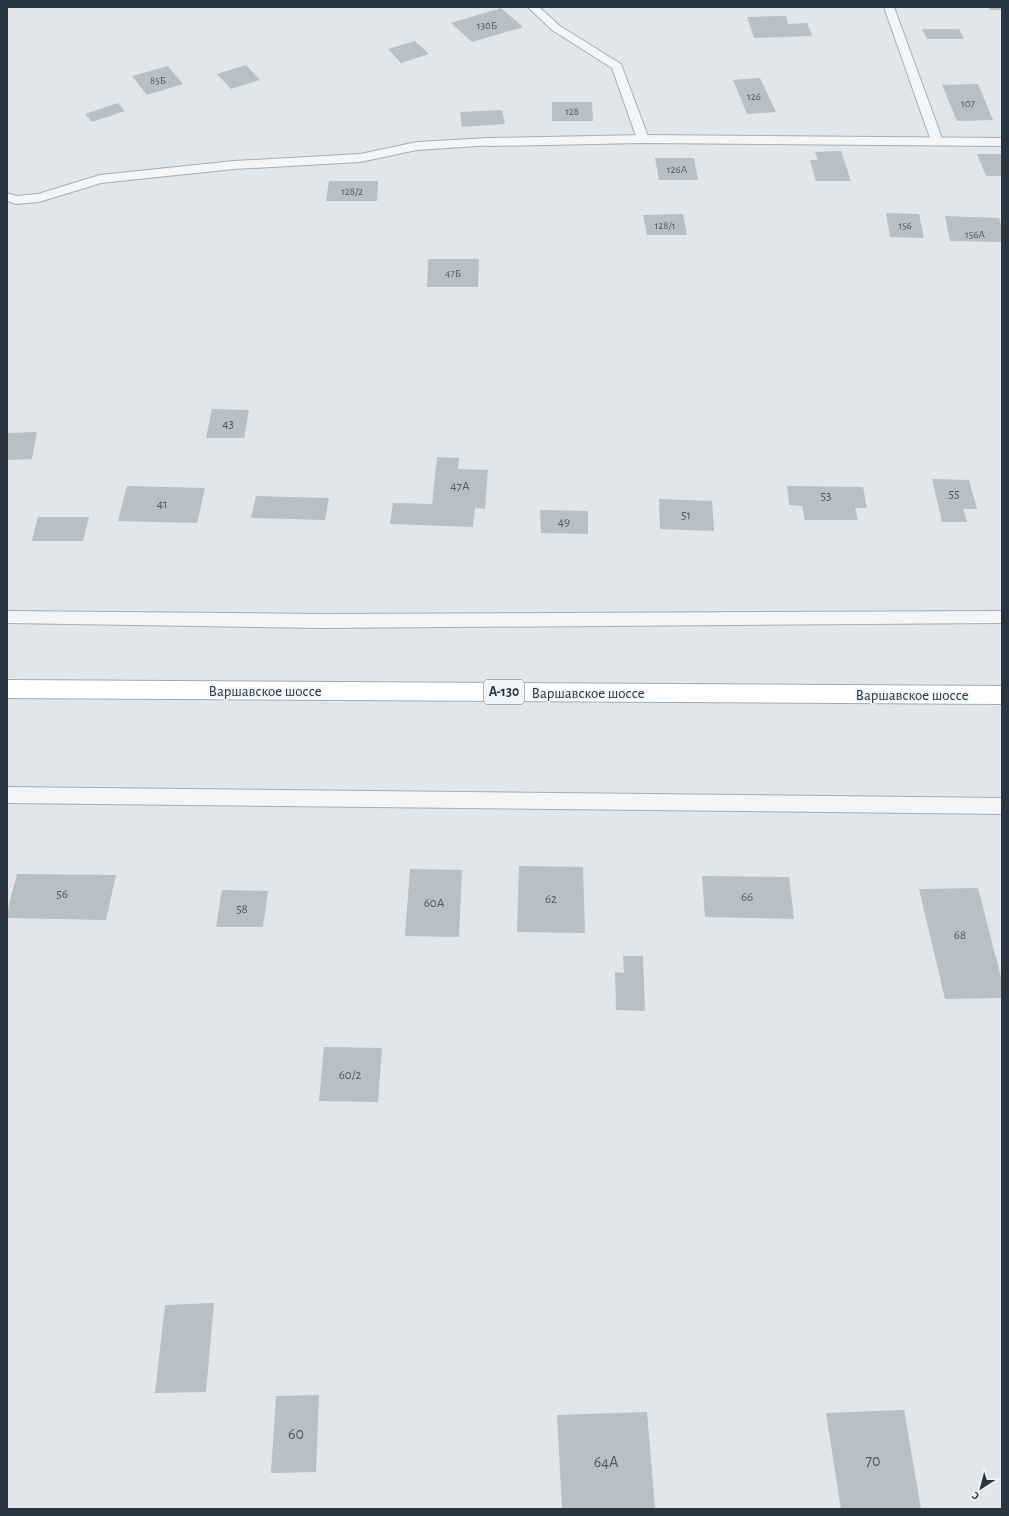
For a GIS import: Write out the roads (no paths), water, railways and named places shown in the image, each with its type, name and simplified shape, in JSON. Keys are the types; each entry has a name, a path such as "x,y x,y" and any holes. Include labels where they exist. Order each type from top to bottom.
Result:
{"main road":[{"name":"Варшавское шоссе","path":"7,689 1002,695"}],"street":[{"path":"489,142 643,139 1002,142"}],"lane":[{"path":"533,7 556,28 617,66 643,139"},
{"path":"888,7 937,141"},
{"path":"7,206 100,180 234,165 360,158 417,146 489,142"},
{"path":"7,197 16,200 39,198"},
{"path":"7,617 322,621 1002,617"},
{"path":"7,795 1002,806"}]}
